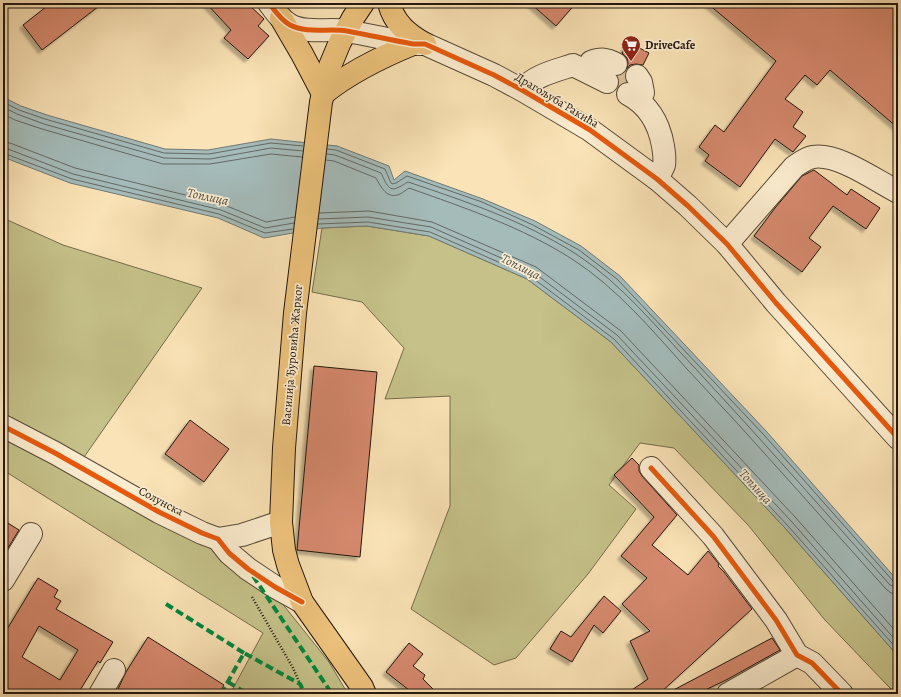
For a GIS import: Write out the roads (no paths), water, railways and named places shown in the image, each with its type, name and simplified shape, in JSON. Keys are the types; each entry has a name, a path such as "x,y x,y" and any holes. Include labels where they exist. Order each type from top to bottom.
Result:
{"main road":[{"name":"Василија Ђуровића Жарког","path":"363,3 340,42 330,66 322,98 295,313 284,448 281,522 284,550 302,602 362,687 365,694"},
{"path":"275,10 302,54 322,98 347,77 374,62 419,44 403,30 396,20 389,3"}],"street":[{"name":"Драгољуба Ракића","path":"275,10 290,25 301,29 329,29 346,31 419,44 494,75 590,130 657,179 688,206 727,244 776,303 898,438"},
{"path":"522,90 526,85 541,76 582,63 605,59 612,73"},
{"path":"637,91 653,115 662,139 664,164 657,179"},
{"path":"727,244 794,167 803,160 812,157 822,156 840,161 898,192"},
{"name":"Солунска","path":"3,426 55,453 159,512 202,533 218,539 229,552 248,569 275,587 302,602"},
{"path":"651,468 718,542 776,620 797,655 812,663 842,694"},
{"path":"218,539 242,535 281,522"},
{"path":"3,580 31,534"},
{"path":"728,694 797,655"},
{"path":"100,694 114,670"}],"water":[{"name":"Топлица","path":"3,97 21,106 47,115 165,149 208,150 271,139 337,146 389,166 394,180 405,171 483,199 535,221 581,246 620,276 767,432 898,581 898,656 785,528 611,342 527,279 429,236 367,226 322,228 264,238 218,218 70,183 3,157"}],"tunnel":[{"path":"612,73 633,84"}],"place":[{"name":"DriveCafe","path":"631,62"}]}
